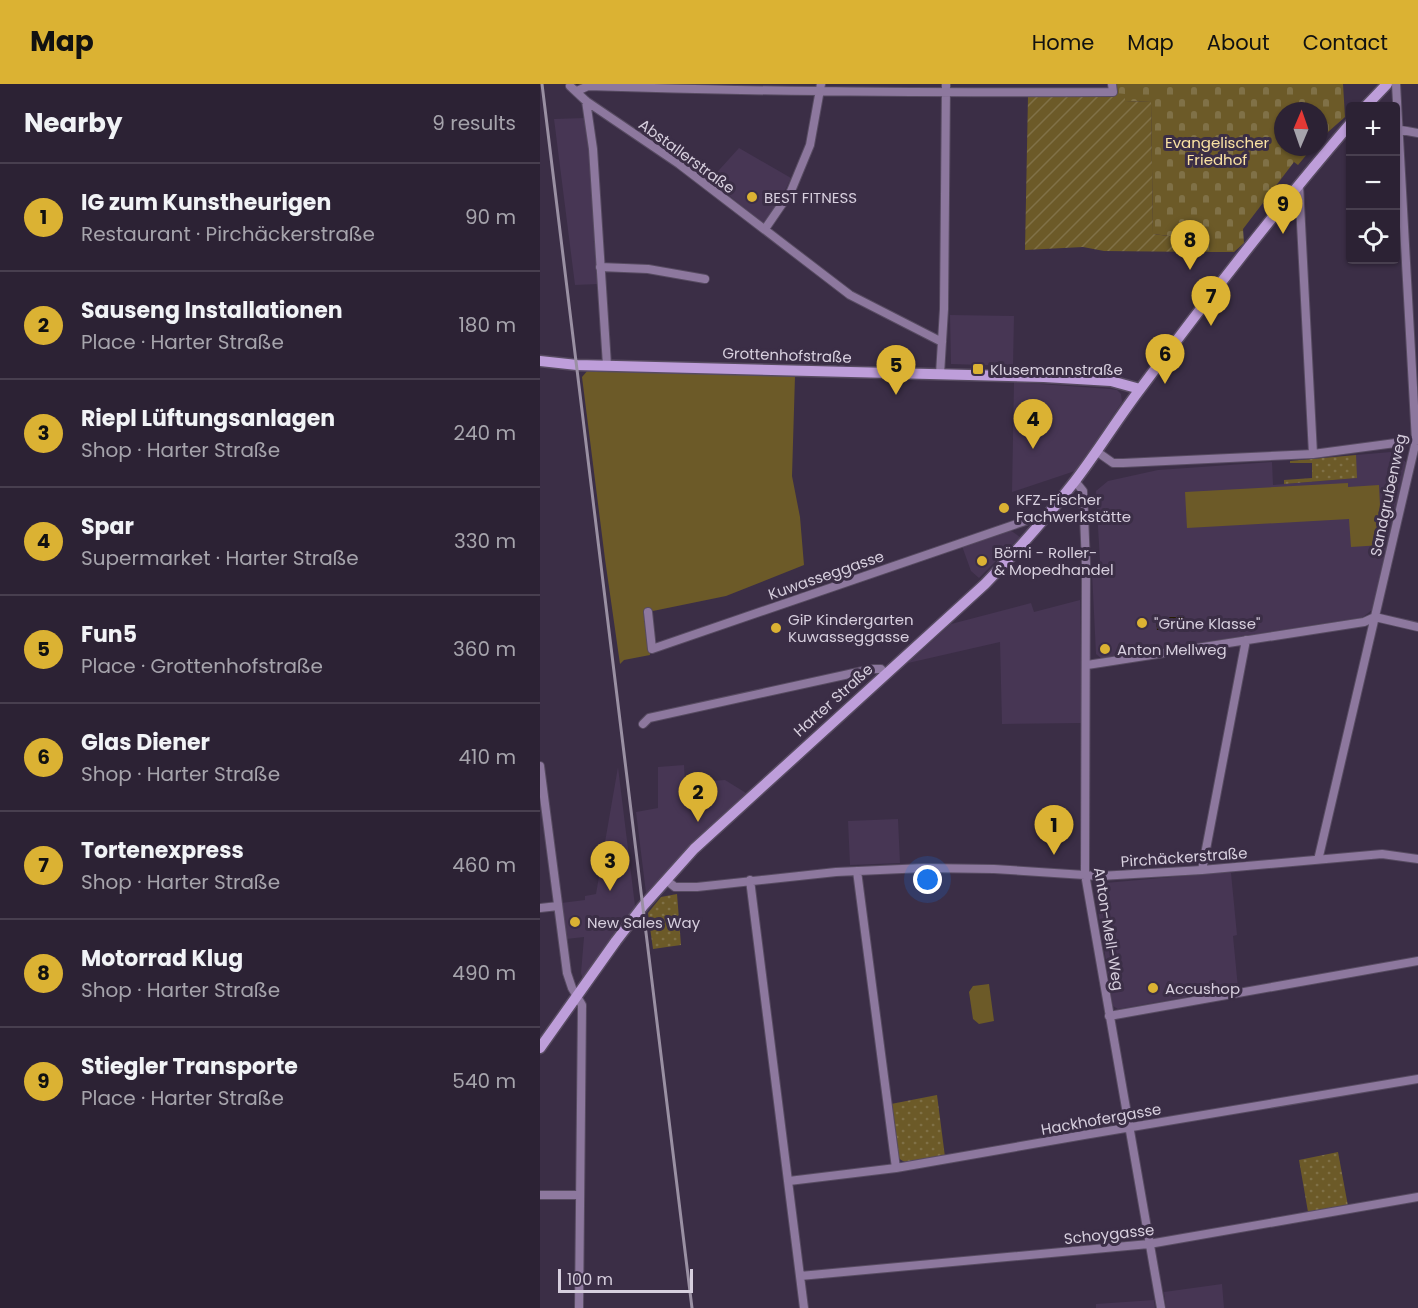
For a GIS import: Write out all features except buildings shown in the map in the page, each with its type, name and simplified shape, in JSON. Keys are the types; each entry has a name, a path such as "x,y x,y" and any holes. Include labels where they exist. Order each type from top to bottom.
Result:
{"main road":[{"path":"1370,102 1387,84"},
{"name":"Harter Straße","path":"540,1048 616,941 694,849 985,584 1044,520 1075,481 1140,389 1299,185 1346,129"},
{"name":"Grottenhofstraße","path":"540,361 1110,381 1140,389"}],"street":[{"name":"Sandgrubenweg","path":"1396,84 1396,102"},
{"name":"Abstallerstraße","path":"821,88 588,86 573,89 586,101 679,164 850,295 942,342"},
{"path":"765,229 791,191 807,154 821,88 1112,88"},
{"path":"940,374 944,309 946,88"},
{"path":"586,101 593,149 607,365"},
{"path":"1400,130 1418,133"},
{"name":"Sandgrubenweg","path":"1320,860 1319,856 1417,441 1399,156"},
{"path":"1299,185 1313,454"},
{"path":"600,267 648,269 705,279"},
{"path":"1096,452 1113,463 1123,464 1313,454 1417,441"},
{"name":"Anton-Mell-Weg","path":"1075,481 1083,491 1086,564 1085,874 1161,1308"},
{"name":"Kuwasseggasse","path":"648,612 652,649 1031,519 1044,520"},
{"path":"1087,665 1364,622 1375,617 1418,627"},
{"path":"1202,870 1246,640"},
{"path":"643,724 649,718 872,669 881,669 885,673"},
{"path":"540,766 543,813 567,973 582,1005 579,1308"},
{"name":"Pirchäckerstraße","path":"666,880 673,886 686,887 857,871 964,868 1100,876 1202,870 1382,854 1418,859"},
{"path":"857,871 896,1168"},
{"path":"750,880 804,1308"},
{"path":"540,908 558,906"},
{"path":"1109,1016 1418,961"},
{"name":"Hackhofergasse","path":"789,1181 896,1168 1418,1079"},
{"path":"540,1195 580,1195"},
{"name":"Schoygasse","path":"800,1276 1149,1244 1418,1197"}],"shaded area":[{"path":"585,118 592,160 598,284 575,285 554,119"},
{"path":"739,148 791,178 778,205 763,223 710,180"},
{"path":"950,315 1014,316 1013,366 951,364"},
{"path":"1014,382 1117,390 1121,394 1122,402 1075,471 1012,492"},
{"path":"1391,452 1406,462 1372,610 1363,617 1101,658 1096,654 1092,572 1100,562 1096,491 1108,481 1158,470 1272,462 1273,485 1356,478 1356,455"},
{"name":"Börni - Roller- & Mopedhandel","path":"1010,530 1020,537 979,578 971,571 962,546"},
{"path":"1080,600 1082,723 1002,724 1000,642 908,663 951,624 1031,603 1034,612"},
{"path":"1160,617 1185,617 1186,628 1157,630 1156,622"},
{"path":"684,765 685,783 725,780 746,793 690,845 646,893 636,812 658,808 658,767"},
{"path":"618,767 635,906 635,925 586,991 581,973 584,937 566,939 561,903 585,900 585,896 596,894"},
{"path":"898,819 900,863 850,865 848,821"},
{"path":"1231,873 1237,935 1233,936 1238,988 1118,1009 1113,1006 1094,884"},
{"path":"1222,1284 1224,1308 1166,1308 1164,1292"},
{"path":"1154,1300 1155,1308 1096,1308 1096,1304"}],"green space":[{"name":"Evangelischer Friedhof","path":"1116,84 1343,84 1345,117 1328,132 1328,102 1274,102 1274,156 1306,156 1298,165 1294,162 1243,229 1244,243 1234,252 1200,252 1199,236 1177,235 1177,237 1153,234 1151,102 1125,101 1116,93"},
{"path":"1116,93 1125,94 1125,101 1151,102 1153,234 1176,237 1177,234 1199,236 1200,252 1104,251 1083,247 1025,250 1028,96 1114,96"},
{"path":"588,370 795,376 792,476 800,517 804,565 726,596 648,612 650,655 624,660 620,664 582,377"},
{"path":"1356,455 1357,478 1284,484 1284,480 1312,478 1312,463 1290,463 1290,461"},
{"path":"1348,483 1348,487 1379,485 1382,545 1351,547 1349,519 1187,528 1185,492"},
{"path":"677,894 681,945 653,949 648,913 661,897"},
{"path":"989,984 994,1021 979,1024 973,1019 969,992 973,986"},
{"path":"937,1095 945,1157 913,1163 902,1161 898,1157 891,1104"},
{"path":"1338,1152 1348,1206 1308,1212 1299,1160"}],"railway":[{"path":"542,84 692,1308"}],"place":[{"name":"BEST FITNESS","path":"752,197"},
{"name":"Stiegler Transporte","path":"1283,234"},
{"name":"Motorrad Klug","path":"1190,270"},
{"name":"Tortenexpress","path":"1211,326"},
{"name":"Klusemannstraße","path":"978,369"},
{"name":"Glas Diener","path":"1165,384"},
{"name":"Fun5","path":"896,395"},
{"name":"Spar","path":"1033,449"},
{"name":"KFZ-Fischer Fachwerkstätte","path":"1004,508"},
{"name":"Börni - Roller- & Mopedhandel","path":"982,561"},
{"name":"\"Grüne Klasse\"","path":"1142,623"},
{"name":"GiP Kindergarten Kuwasseggasse","path":"776,628"},
{"name":"Anton Mellweg","path":"1105,649"},
{"name":"Sauseng Installationen","path":"698,822"},
{"name":"IG zum Kunstheurigen","path":"1054,855"},
{"name":"Riepl Lüftungsanlagen","path":"610,891"},
{"name":"New Sales Way","path":"575,922"},
{"name":"Accushop","path":"1153,988"}]}
